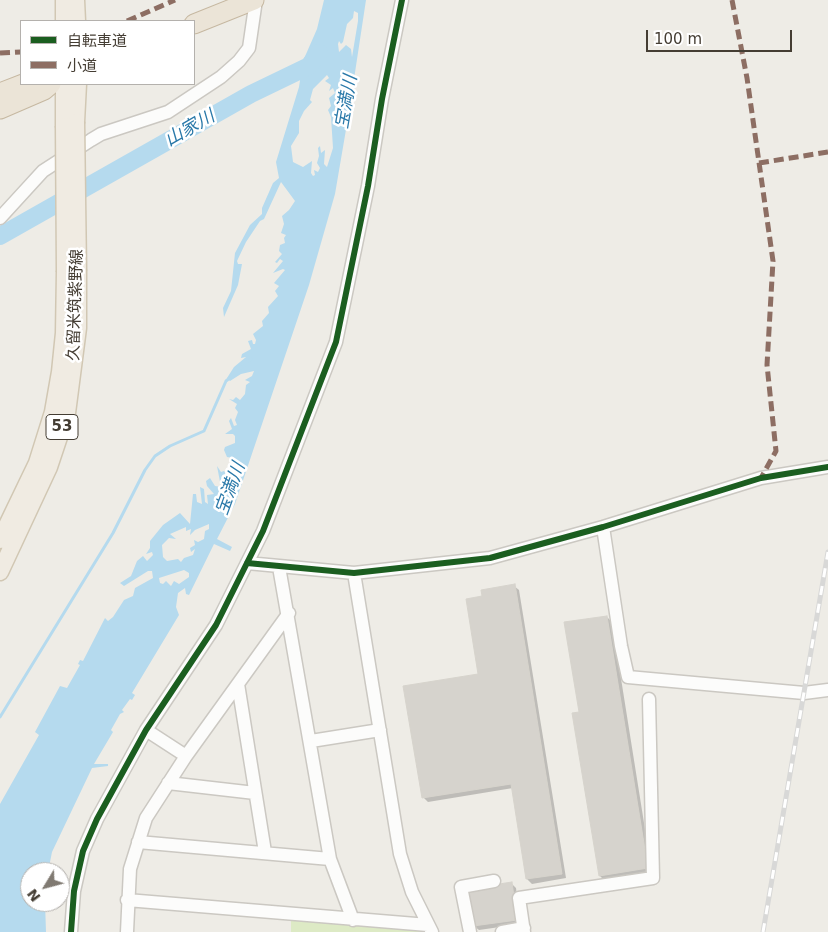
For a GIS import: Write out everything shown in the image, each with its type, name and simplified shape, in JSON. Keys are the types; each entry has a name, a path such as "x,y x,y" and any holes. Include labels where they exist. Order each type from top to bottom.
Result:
{"highway":[{"path":"195,24 255,0"},
{"path":"0,94 20,85"},
{"path":"0,109 44,90 50,85"}],"main road":[{"path":"64,0 64,20"},
{"path":"76,0 77,20"},
{"name":"久留米筑紫野線","path":"0,572 49,467 67,413 78,328 72,271 70,124 64,85"},
{"name":"久留米筑紫野線","path":"70,124 78,85"},
{"name":"久留米筑紫野線","path":"0,540 37,463 53,412 72,271"}],"street":[{"path":"0,218 43,171 91,140 101,134 168,112 221,77 239,61 249,48 255,0"},
{"path":"71,932 74,891 83,851 112,790 146,730 216,625 264,531 336,342 368,186 382,99 402,0"},
{"path":"247,563 354,573 490,558 603,527 761,478 828,468"},
{"path":"603,527 621,646 628,677 633,680 804,693 828,690"},
{"path":"279,567 289,613 330,859 353,920"},
{"path":"354,573 400,854 412,892 430,929"},
{"path":"126,932 130,869 146,818 186,756 289,613"},
{"path":"238,684 265,852"},
{"path":"502,932 524,930 519,898 653,878 650,699"},
{"path":"146,730 186,756"},
{"path":"311,741 380,730"},
{"path":"168,783 255,793"},
{"path":"138,842 330,859"},
{"path":"470,932 462,887 494,881"},
{"path":"127,900 353,920 430,929"}],"green space":[{"path":"291,915 417,924 421,932 291,932"}],"water":[{"name":"宝満川","path":"324,0 366,0 335,194 309,285 235,504 217,539 232,547 230,551 214,544 189,595 186,594 185,588 178,593 176,607 179,615 132,693 135,695 132,700 130,699 122,710 124,712 120,714 111,730 113,732 94,764 108,764 108,766 92,768 52,852 50,862 20,862 20,912 45,912 46,932 0,932 0,804 39,735 35,732 60,686 67,688 80,665 78,664 80,660 83,661 105,618 108,621 113,617 124,600 133,596 135,588 153,578 152,571 148,571 124,586 120,583 131,576 137,561 143,556 147,561 153,555 152,552 146,554 150,548 150,541 163,525 180,513 190,524 193,494 196,494 197,502 202,504 200,487 204,489 205,502 208,504 207,495 214,494 207,486 206,481 210,478 215,486 221,487 217,466 221,472 224,471 226,474 227,470 230,471 228,466 233,458 227,457 224,450 225,447 235,443 235,436 233,434 225,434 232,429 229,421 231,418 234,426 237,425 235,420 238,412 235,408 237,404 229,399 233,400 236,397 240,400 245,394 246,385 250,382 245,380 252,376 254,371 241,374 230,381 227,378 234,367 246,357 241,358 242,354 251,349 248,341 252,340 253,344 255,344 256,340 253,334 263,326 262,321 269,313 268,307 278,296 275,291 279,286 274,283 285,270 273,273 283,261 280,259 277,263 275,262 282,254 279,251 280,245 285,243 284,238 286,235 281,233 284,224 282,216 295,201 281,182 264,219 260,221 246,242 237,261 238,264 242,264 238,285 224,317 223,308 231,291 235,253 250,225 262,214 262,208 273,183 279,178 276,162 299,87 303,61 317,29","holes":["354,11 358,13 358,21 352,57 351,49 346,45 339,52 338,44 339,41 341,44 343,42 347,24 353,18","327,75 329,78 325,81 331,85 329,91 333,88 335,93 329,98 331,106 328,110 331,117 333,148 327,167 324,164 325,150 321,153 320,146 318,148 319,156 317,163 320,168 318,172 314,170 315,175 313,176 311,173 312,161 303,167 293,162 291,146 299,133 299,121 304,111 312,102 310,100 313,89","209,524 209,529 205,531 204,539 198,542 194,540 195,545 190,548 191,552 195,549 193,555 184,558 181,562 178,559 167,561 163,557 162,545 169,538 176,539 170,534 186,527 186,531 191,529 190,535 195,530","184,570 189,573 189,577 179,584 174,581 171,586 166,581 163,584 160,583 159,578"]}],"building":[{"path":"515,584 562,874 526,879 511,784 422,798 403,686 478,674 466,599 482,596 481,590"},
{"path":"607,616 648,868 599,876 572,713 579,712 564,622"},
{"path":"512,882 517,920 473,926 467,889"}],"waterway":[{"name":"山家川","path":"0,236 251,94 309,66 319,53"},
{"path":"241,368 251,359"},
{"path":"0,717 113,533 145,470 155,456 170,446 204,431 226,381 231,377"}],"railway":[{"path":"763,932 828,552"}],"marked path":[{"path":"129,20 175,0"},
{"path":"732,0 747,78 773,261 767,365 776,451 761,478"},
{"path":"0,53 20,52"},
{"path":"759,163 828,152"}],"cycle path":[{"path":"71,932 74,891 83,851 97,819 146,730 216,625 263,531 336,342 368,186 382,99 402,0"},
{"path":"247,563 354,573 490,558 603,527 761,478 828,467"}]}
